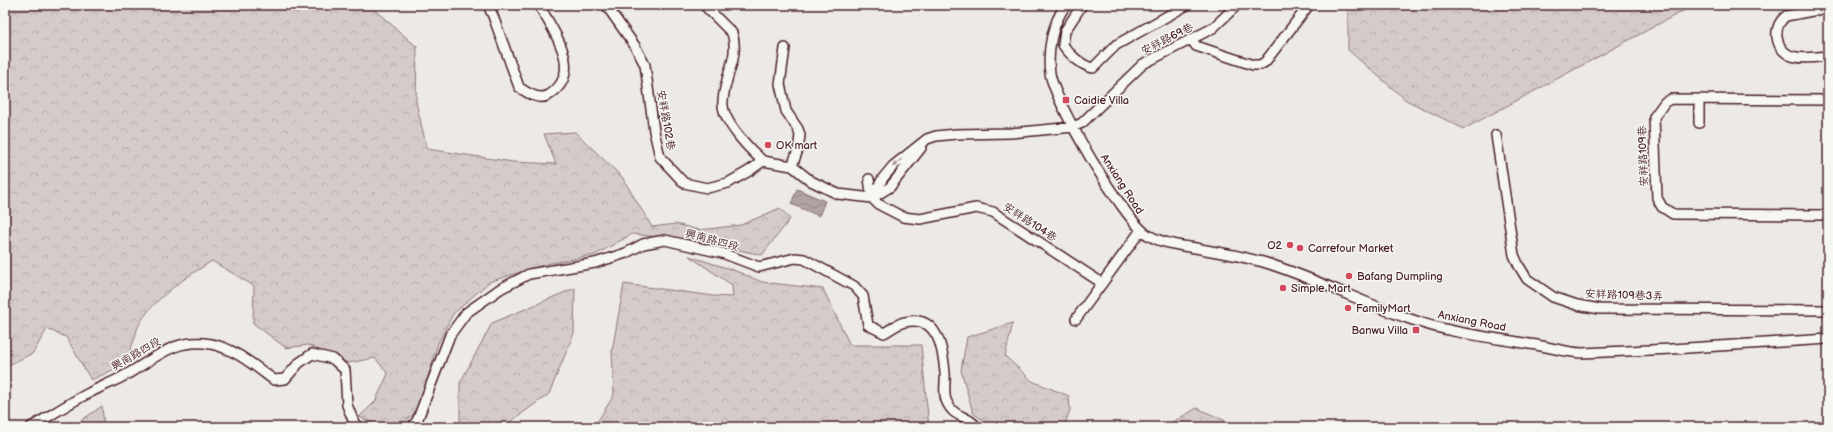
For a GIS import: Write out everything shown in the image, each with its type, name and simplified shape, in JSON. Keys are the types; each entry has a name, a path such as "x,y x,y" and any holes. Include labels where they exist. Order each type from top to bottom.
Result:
{"street":[{"path":"488,5 519,87 535,97 546,97 558,90 566,76 565,59 561,46 539,5"},
{"name":"安祥路102巷","path":"606,5 635,46 645,65 654,131 660,158 684,183 707,188 728,183 763,161"},
{"path":"704,5 732,33 734,39 734,58 726,84 723,107 742,141 763,161 792,166 811,180 838,194 872,198"},
{"name":"Anxiang Road","path":"1066,5 1058,20 1051,42 1050,74 1061,106 1122,206 1135,224 1141,230 1166,243 1220,252 1276,267 1303,276 1410,319 1452,332 1537,345 1568,352 1582,353 1665,350 1828,339"},
{"path":"1082,5 1065,31 1063,45 1070,54 1088,67 1093,68 1116,45 1186,5"},
{"name":"安祥路69巷","path":"1073,127 1082,123 1143,64 1214,28 1237,5"},
{"path":"1192,40 1196,46 1253,65 1260,65 1265,62 1310,5"},
{"path":"1828,8 1786,16 1782,19 1776,31 1776,38 1783,51 1795,57 1828,56"},
{"path":"785,48 780,84 786,111 798,129 800,135 798,150 792,166"},
{"name":"安祥路109巷","path":"1828,100 1671,99 1665,102 1654,117 1656,190 1662,207 1673,214 1828,216"},
{"path":"1699,99 1699,124"},
{"path":"872,198 883,178 893,166 927,139 936,136 956,134 1012,133 1073,127"},
{"name":"安祥路109巷3弄","path":"1496,135 1514,255 1527,279 1553,297 1577,305 1600,309 1828,310"},
{"path":"869,179 872,198"},
{"name":"安祥路104巷","path":"872,198 878,204 903,218 920,219 976,208 993,212 1102,283"},
{"path":"1076,319 1141,230"},
{"name":"興南路四段","path":"411,427 418,421 450,335 466,313 500,289 529,274 595,263 626,253 643,244 665,240 722,253 759,267 795,258 804,258 854,286 863,296 868,325 884,333 904,322 914,321 928,324 935,331 940,344 945,373 945,399 951,411 973,422 977,427"},
{"name":"興南路四段","path":"31,427 88,393 123,377 164,350 182,343 209,343 219,346 247,361 274,380 285,379 299,363 312,354 333,359 346,370 347,405 355,425 360,427"}],"green space":[{"path":"5,5 369,5 417,47 416,102 427,149 513,162 556,164 544,134 575,132 622,177 652,227 676,224 699,230 741,225 780,208 790,219 762,255 701,242 632,234 595,255 546,264 489,282 453,314 438,343 418,411 405,421 380,426 359,417 375,402 388,374 375,358 348,363 308,345 286,348 253,323 254,286 212,261 172,288 154,305 139,325 129,352 121,363 112,370 91,380 66,337 47,329 33,353 5,367"},
{"path":"1348,5 1694,5 1464,129 1406,100 1348,50"},
{"path":"689,256 736,271 762,282 823,289 850,345 921,345 929,427 594,427 614,395 612,351 624,284 714,296 733,297 732,285"},
{"path":"575,288 574,333 549,394 506,425 506,427 460,427 460,383 492,323"},
{"path":"1013,323 1005,356 1032,381 1069,396 1070,410 1064,427 993,427 973,413 961,370 967,337"},
{"path":"102,406 104,427 72,427"},
{"path":"1197,408 1239,427 1164,427"},
{"path":"1828,423 1828,427 1751,427 1752,425"}],"water":[{"path":"797,189 825,201 819,216 791,204"}],"place":[{"name":"Caidie Villa","path":"1066,100"},
{"name":"OK mart","path":"768,145"},
{"name":"O2","path":"1290,245"},
{"name":"Carrefour Market","path":"1300,248"},
{"name":"Bafang Dumpling","path":"1349,276"},
{"name":"Simple Mart","path":"1283,288"},
{"name":"FamilyMart","path":"1348,308"},
{"name":"Banwu Villa","path":"1416,330"}]}
